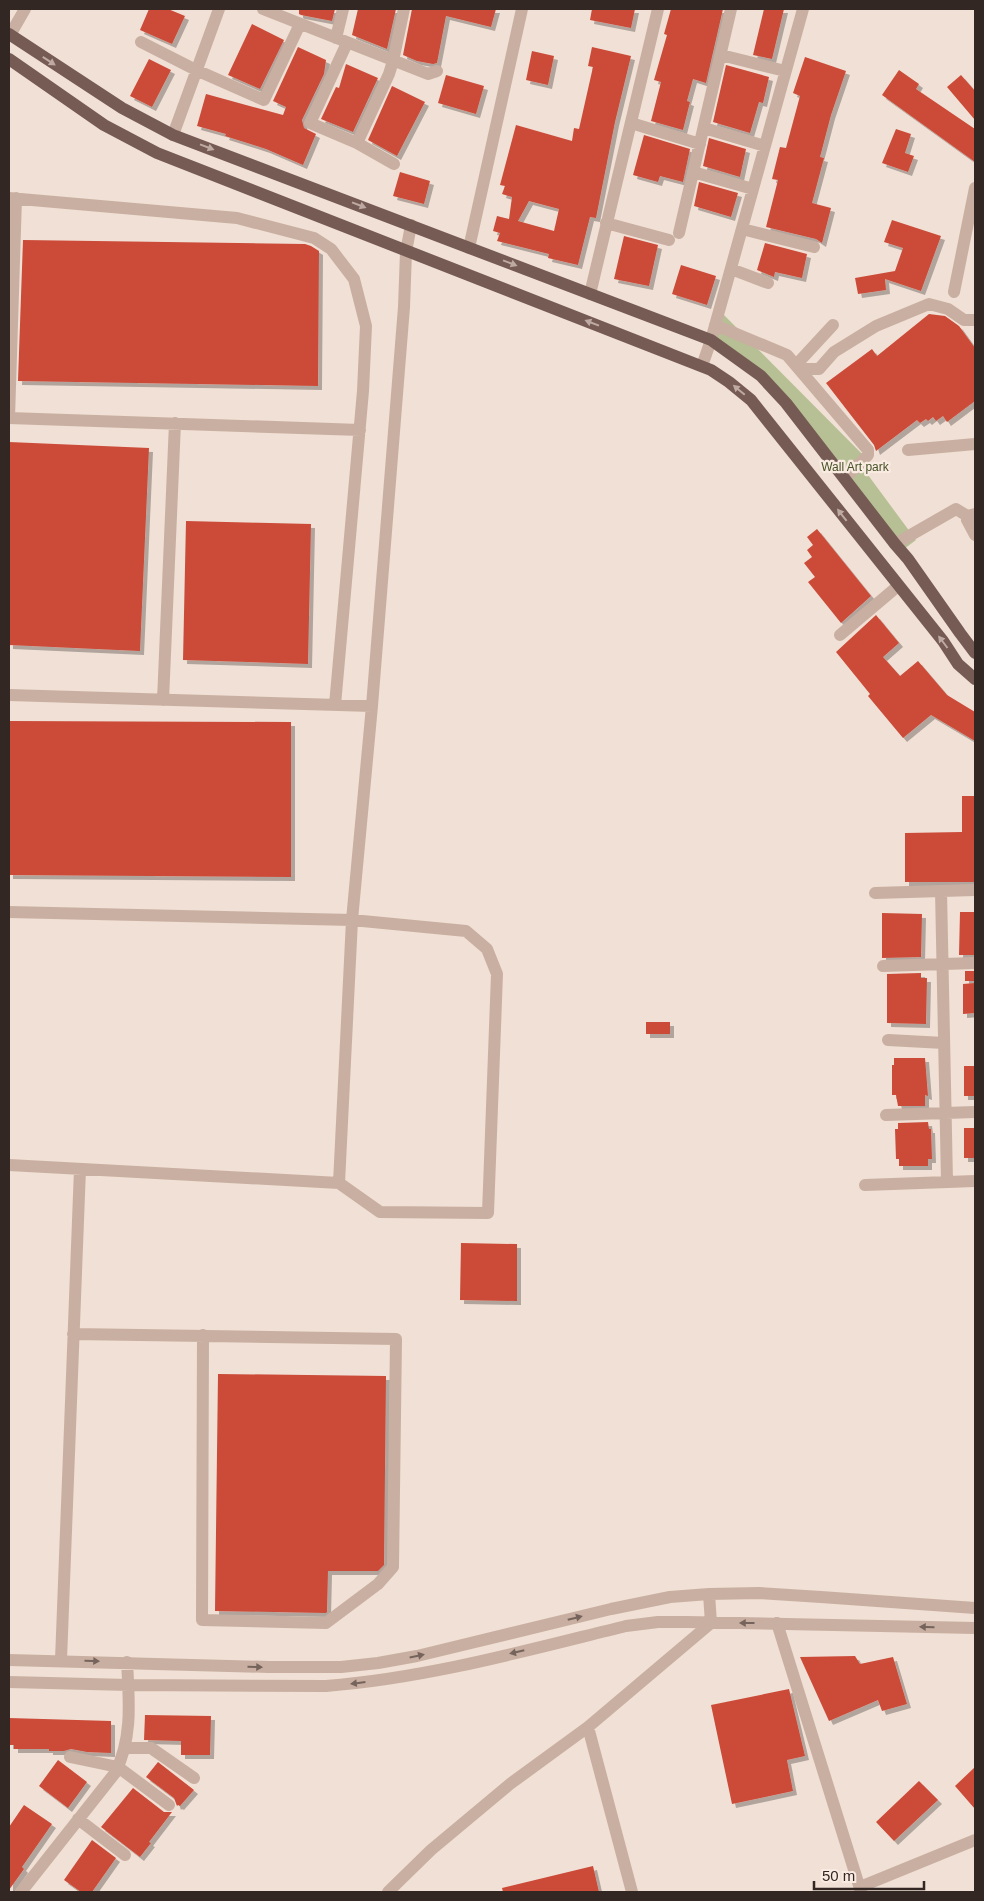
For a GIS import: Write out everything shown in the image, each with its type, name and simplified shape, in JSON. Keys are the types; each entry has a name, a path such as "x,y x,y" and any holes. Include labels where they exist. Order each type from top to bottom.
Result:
{"main road":[{"path":"10,35 122,108 173,134 711,340 761,376 786,403 895,544 908,558 975,653"},
{"path":"9,59 104,125 150,149 406,252 702,366 729,382 750,400 958,664 975,679"}],"street":[{"path":"10,35 25,9"},
{"path":"173,134 219,9"},
{"path":"263,9 428,74 437,71"},
{"path":"343,9 341,40 310,123 356,143 394,164"},
{"path":"356,143 393,61 404,9"},
{"path":"469,248 522,9"},
{"path":"590,294 658,9"},
{"path":"606,223 674,237 693,172 731,9"},
{"path":"702,366 731,270 803,9"},
{"path":"141,42 196,70 264,100 300,24"},
{"path":"721,54 786,71"},
{"path":"631,123 700,144"},
{"path":"704,128 765,146"},
{"path":"693,172 753,189"},
{"path":"954,292 971,226 975,188"},
{"path":"335,705 360,430 366,326 354,279 331,249 314,238 237,218 12,198 9,418 360,430"},
{"path":"338,1183 352,920 372,706 404,307 406,252 411,224"},
{"path":"742,229 814,247"},
{"path":"731,270 768,283"},
{"path":"798,367 819,369 834,352 876,326 929,304 948,309 964,320 975,320"},
{"path":"715,324 787,355 798,367 868,450 868,455 845,478"},
{"path":"798,367 833,325"},
{"path":"163,700 175,423"},
{"path":"908,450 975,444"},
{"path":"895,544 956,509 972,515 967,520 975,535"},
{"path":"840,634 898,586"},
{"path":"9,695 372,706"},
{"path":"875,893 975,890"},
{"path":"941,891 947,1181"},
{"path":"9,912 352,920 466,931 487,949 496,974 488,1213 380,1212 338,1183 9,1165"},
{"path":"883,966 975,963"},
{"path":"888,1040 944,1043"},
{"path":"886,1115 975,1112"},
{"path":"61,1660 80,1169"},
{"path":"865,1184 975,1181"},
{"path":"74,1334 203,1335 396,1339 393,1567 378,1584 326,1623 202,1620 203,1335"},
{"path":"9,1660 127,1662 268,1668 341,1667 417,1656 611,1609 670,1597 709,1594 759,1593 975,1608"},
{"path":"709,1594 711,1622"},
{"path":"9,1682 129,1685 326,1686 359,1684 408,1676 626,1626 658,1622 975,1628"},
{"path":"388,1892 431,1850 510,1784 588,1727 711,1622"},
{"path":"777,1623 860,1890 975,1840"},
{"path":"21,1892 118,1767 128,1736 129,1685 127,1662"},
{"path":"588,1727 632,1892"},
{"path":"125,1748 151,1748 194,1778"},
{"path":"70,1757 118,1767 169,1805"},
{"path":"78,1820 125,1855"},
{"path":"400,1879 405,1892"}],"green space":[{"name":"Wall Art park","path":"723,314 870,462 868,475 916,540 904,549 764,374 713,341"}],"building":[{"path":"149,9 168,9 185,16 172,44 140,30"},
{"path":"299,9 335,9 332,21 301,15 299,14"},
{"path":"358,9 396,9 387,49 352,35"},
{"path":"412,9 496,9 491,27 446,16 437,63 433,64 417,61 403,55"},
{"path":"592,9 635,9 631,28 590,20"},
{"path":"671,9 723,9 706,83 693,79 687,101 690,102 683,130 651,121 661,82 654,80 667,35 664,34"},
{"path":"764,9 784,9 772,59 753,55"},
{"path":"252,24 284,40 260,89 228,75"},
{"path":"298,47 326,60 324,74 302,120 304,128 316,134 303,165 266,149 225,136 226,134 197,126 206,94 283,115 286,107 273,101"},
{"path":"592,47 631,56 615,122 596,218 590,217 578,265 548,258 549,254 497,241 500,233 493,231 497,216 509,219 512,197 502,194 505,186 500,185 516,125 572,141 574,128 579,129 593,67 588,66","holes":["529,201 559,209 554,231 518,221"]},
{"path":"532,51 554,56 548,85 526,80"},
{"path":"805,57 846,71 831,115 820,157 824,158 812,203 831,208 822,243 816,239 766,227 778,180 772,179 780,147 786,148 800,96 793,93"},
{"path":"149,59 171,70 152,107 130,96"},
{"path":"346,64 378,78 353,132 321,119 336,87 339,88"},
{"path":"726,65 769,77 763,103 759,102 750,133 713,122"},
{"path":"899,70 919,84 916,89 975,129 975,162 882,95"},
{"path":"446,75 484,86 476,114 438,103"},
{"path":"961,75 975,91 975,120 947,87"},
{"path":"392,86 425,102 397,156 368,140"},
{"path":"896,129 911,134 905,153 914,156 908,172 882,163"},
{"path":"644,135 690,149 683,182 660,176 658,182 633,175"},
{"path":"709,138 746,149 740,177 703,166"},
{"path":"400,172 430,181 424,204 393,196"},
{"path":"699,182 738,193 731,217 694,206"},
{"path":"892,220 941,236 921,291 885,279 886,290 858,294 855,278 895,271 903,248 884,242"},
{"path":"624,236 658,245 649,286 614,279"},
{"path":"23,240 305,244 311,246 319,251 318,386 18,381"},
{"path":"765,243 807,254 802,278 775,272 774,277 757,270"},
{"path":"681,265 716,276 707,305 672,294"},
{"path":"929,314 945,316 959,326 975,348 975,401 947,422 943,416 936,421 933,417 928,421 926,419 920,423 917,420 876,451 874,445 826,383 872,349 877,356"},
{"path":"9,442 149,448 140,651 9,645"},
{"path":"186,521 311,524 308,664 183,660"},
{"path":"817,529 871,596 841,623 808,582 815,577 804,563 812,557 807,550 813,545 807,537"},
{"path":"876,615 899,643 883,657 900,676 918,661 947,695 975,712 975,741 931,715 903,738 868,696 870,694 836,652"},
{"path":"9,721 291,722 291,877 9,875"},
{"path":"962,796 975,796 975,882 905,882 905,833 962,832"},
{"path":"960,912 975,912 975,955 959,955"},
{"path":"882,913 922,914 921,957 882,958"},
{"path":"965,971 975,971 975,981 965,981"},
{"path":"921,973 921,978 927,978 926,1024 887,1023 887,974"},
{"path":"975,983 975,1013 963,1014 963,984"},
{"path":"646,1022 670,1022 670,1034 646,1034"},
{"path":"894,1058 925,1058 928,1096 925,1095 925,1106 898,1106 896,1095 892,1095 892,1065 894,1065"},
{"path":"964,1066 975,1066 975,1096 964,1096"},
{"path":"928,1122 929,1129 931,1129 932,1159 928,1159 928,1166 899,1166 899,1159 896,1159 895,1129 898,1129 898,1123"},
{"path":"964,1128 975,1128 975,1158 964,1158"},
{"path":"461,1243 517,1244 517,1301 460,1300"},
{"path":"218,1374 386,1376 384,1565 378,1571 328,1571 326,1613 215,1611"},
{"path":"855,1656 860,1664 893,1657 907,1704 882,1711 878,1700 829,1721 800,1657"},
{"path":"789,1689 805,1756 787,1760 793,1791 732,1804 711,1705"},
{"path":"145,1715 211,1716 210,1755 181,1755 181,1741 144,1740"},
{"path":"9,1718 111,1721 111,1753 71,1749 49,1751 49,1749 14,1749 14,1745 9,1745"},
{"path":"58,1760 87,1782 68,1808 39,1786"},
{"path":"158,1762 194,1790 180,1806 177,1806 174,1798 146,1777"},
{"path":"975,1767 975,1809 955,1786"},
{"path":"919,1781 938,1800 894,1841 876,1822"},
{"path":"133,1788 164,1812 172,1812 140,1857 101,1827"},
{"path":"24,1805 52,1824 22,1867 24,1869 9,1890 9,1827"},
{"path":"92,1840 116,1858 92,1892 81,1892 64,1880"},
{"path":"593,1866 599,1892 503,1892 502,1888"}]}
